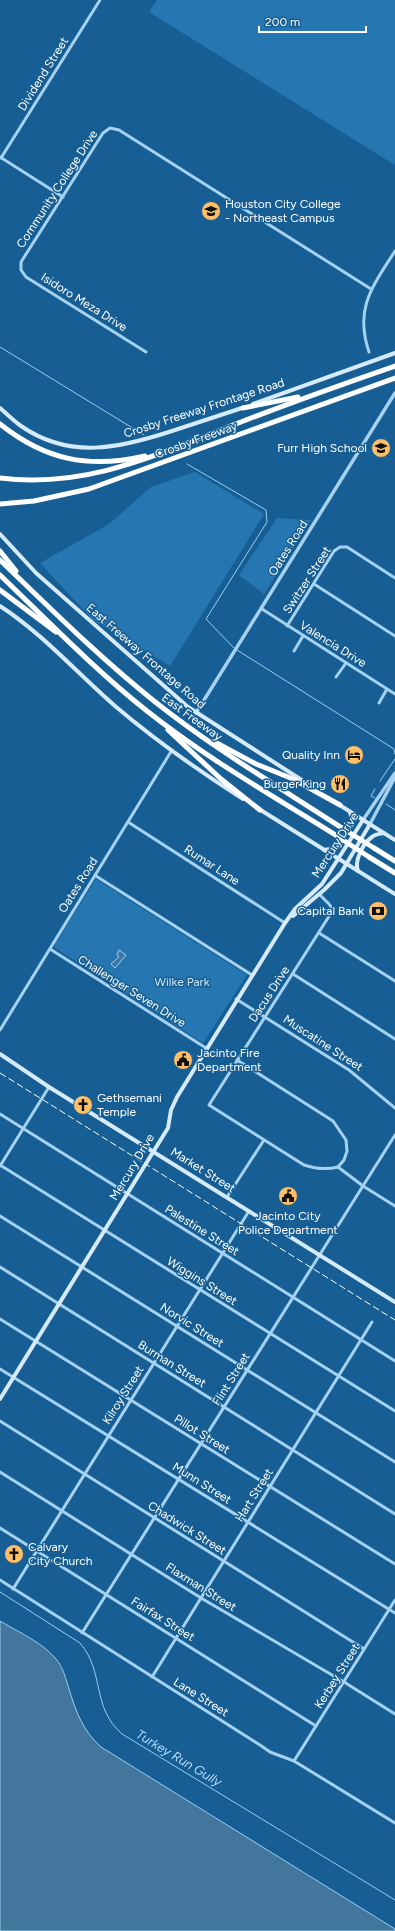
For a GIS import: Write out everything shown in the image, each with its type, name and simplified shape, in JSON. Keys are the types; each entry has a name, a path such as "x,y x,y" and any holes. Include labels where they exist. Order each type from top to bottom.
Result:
{"highway":[{"name":"Crosby Freeway","path":"0,478 37,481 88,476 115,469 169,450 310,395 395,366"},
{"name":"Crosby Freeway","path":"0,504 34,501 89,489 392,379"},
{"path":"243,408 310,395"},
{"path":"0,424 30,445 63,458 92,462 112,462 169,450"},
{"path":"0,551 25,582 46,604"},
{"name":"East Freeway","path":"0,560 114,668 190,728 395,861"},
{"name":"East Freeway","path":"0,575 77,649 147,711 190,742 395,874"},
{"path":"0,590 77,649"},
{"path":"147,711 221,779 260,810"},
{"path":"190,728 237,754 293,779 340,805"}],"main road":[{"name":"Crosby Freeway Frontage Road","path":"0,408 21,426 48,440 90,448 108,448 137,443 243,408 395,353"},
{"name":"East Freeway Frontage Road","path":"0,534 36,573 166,689 196,713 395,840"},
{"path":"0,606 36,632 115,705 172,750 208,776 260,810 395,894"},
{"path":"324,850 337,848 352,826 354,820 349,811"},
{"name":"Mercury Drive","path":"0,1398 168,1128 170,1110 176,1097 236,999 295,909 322,884 364,820"},
{"name":"Mercury Drive","path":"285,923 341,873 370,824"},
{"path":"358,871 356,867 357,859 367,842 374,836 385,833"},
{"name":"Market Street","path":"0,1054 49,1087 395,1302"}],"street":[{"name":"Dividend Street","path":"1,157 100,0"},
{"name":"Community College Drive","path":"21,262 103,133 110,128 118,130 371,289"},
{"path":"1,157 63,197"},
{"path":"369,352 363,330 364,308 371,289 395,251"},
{"name":"Isidoro Meza Drive","path":"21,262 20,270 26,277 146,352"},
{"name":"Oates Road","path":"196,713 395,393"},
{"name":"Switzer Street","path":"288,626 334,551 342,547 346,547 395,578"},
{"path":"314,584 395,636"},
{"name":"Valencia Drive","path":"262,609 395,694"},
{"path":"294,651 303,636"},
{"path":"336,677 346,663"},
{"path":"378,703 387,689"},
{"name":"Oates Road","path":"0,1030 172,750"},
{"name":"Mercury Drive","path":"364,820 395,773"},
{"name":"Mercury Drive","path":"370,824 395,777"},
{"name":"Rumar Lane","path":"128,822 285,923"},
{"path":"96,876 252,975"},
{"name":"Dacus Drive","path":"264,1140 209,1105 264,1016 293,974 333,910 319,894"},
{"path":"319,933 395,981"},
{"name":"Challenger Seven Drive","path":"50,949 206,1048"},
{"path":"293,974 395,1039"},
{"name":"Muscatine Street","path":"236,999 349,1070 395,1108"},
{"path":"227,1197 264,1140 304,1165 315,1168 329,1169 338,1167 344,1160 347,1151 346,1140 333,1121 237,1060"},
{"path":"0,1166 49,1087"},
{"name":"Palestine Street","path":"0,1114 395,1361"},
{"name":"Flint Street","path":"82,1632 395,1135"},
{"name":"Wiggins Street","path":"0,1166 395,1411"},
{"path":"338,1167 363,1186 395,1206"},
{"name":"Kilroy Street","path":"13,1589 249,1211"},
{"name":"Norvic Street","path":"0,1216 395,1462"},
{"name":"Burman Street","path":"0,1267 395,1514"},
{"name":"Pillot Street","path":"0,1318 395,1564"},
{"name":"Hart Street","path":"152,1677 372,1322"},
{"name":"Munn Street","path":"0,1369 395,1613"},
{"name":"Chadwick Street","path":"0,1421 364,1649"},
{"name":"Flaxman Street","path":"0,1472 201,1598 344,1682 395,1714"},
{"name":"Fairfax Street","path":"0,1528 316,1726"},
{"name":"Lane Street","path":"0,1580 270,1752 294,1761 395,1823"},
{"name":"Kerbey Street","path":"294,1761 395,1600"}],"green space":[{"path":"157,0 395,0 395,165 149,12"},
{"path":"195,472 264,514 170,666 93,620 40,563 109,524 151,487"},
{"path":"277,518 311,520 264,594 239,575"},
{"name":"Wilke Park","path":"96,879 247,975 203,1043 55,948 55,944"}],"shaded area":[{"path":"119,950 126,955 115,968 111,964 119,957 117,955"},
{"path":"0,1621 37,1642 56,1659 64,1673 74,1706 81,1721 89,1734 101,1747 395,1929 395,1931 0,1931"}],"waterway":[{"path":"0,347 144,435"},
{"path":"187,464 266,510 267,522 206,619 234,648"},
{"path":"237,650 394,749 395,754"},
{"path":"380,781 395,759"},
{"path":"375,789 371,796 375,798"},
{"path":"386,804 395,810"},
{"name":"Turkey Run Gully","path":"0,1592 80,1643 88,1654 93,1666 106,1712 112,1724 122,1734 395,1900"}],"railway":[{"path":"0,1073 395,1320"}],"place":[{"name":"Houston City College - Northeast Campus","path":"211,211"},
{"name":"Furr High School","path":"381,448"},
{"name":"Quality Inn","path":"354,755"},
{"name":"Burger King","path":"340,784"},
{"name":"Capital Bank","path":"378,911"},
{"name":"Jacinto Fire Department","path":"183,1060"},
{"name":"Gethsemani Temple","path":"83,1105"},
{"name":"Jacinto City Police Department","path":"288,1196"},
{"name":"Calvary City Church","path":"14,1554"}]}
